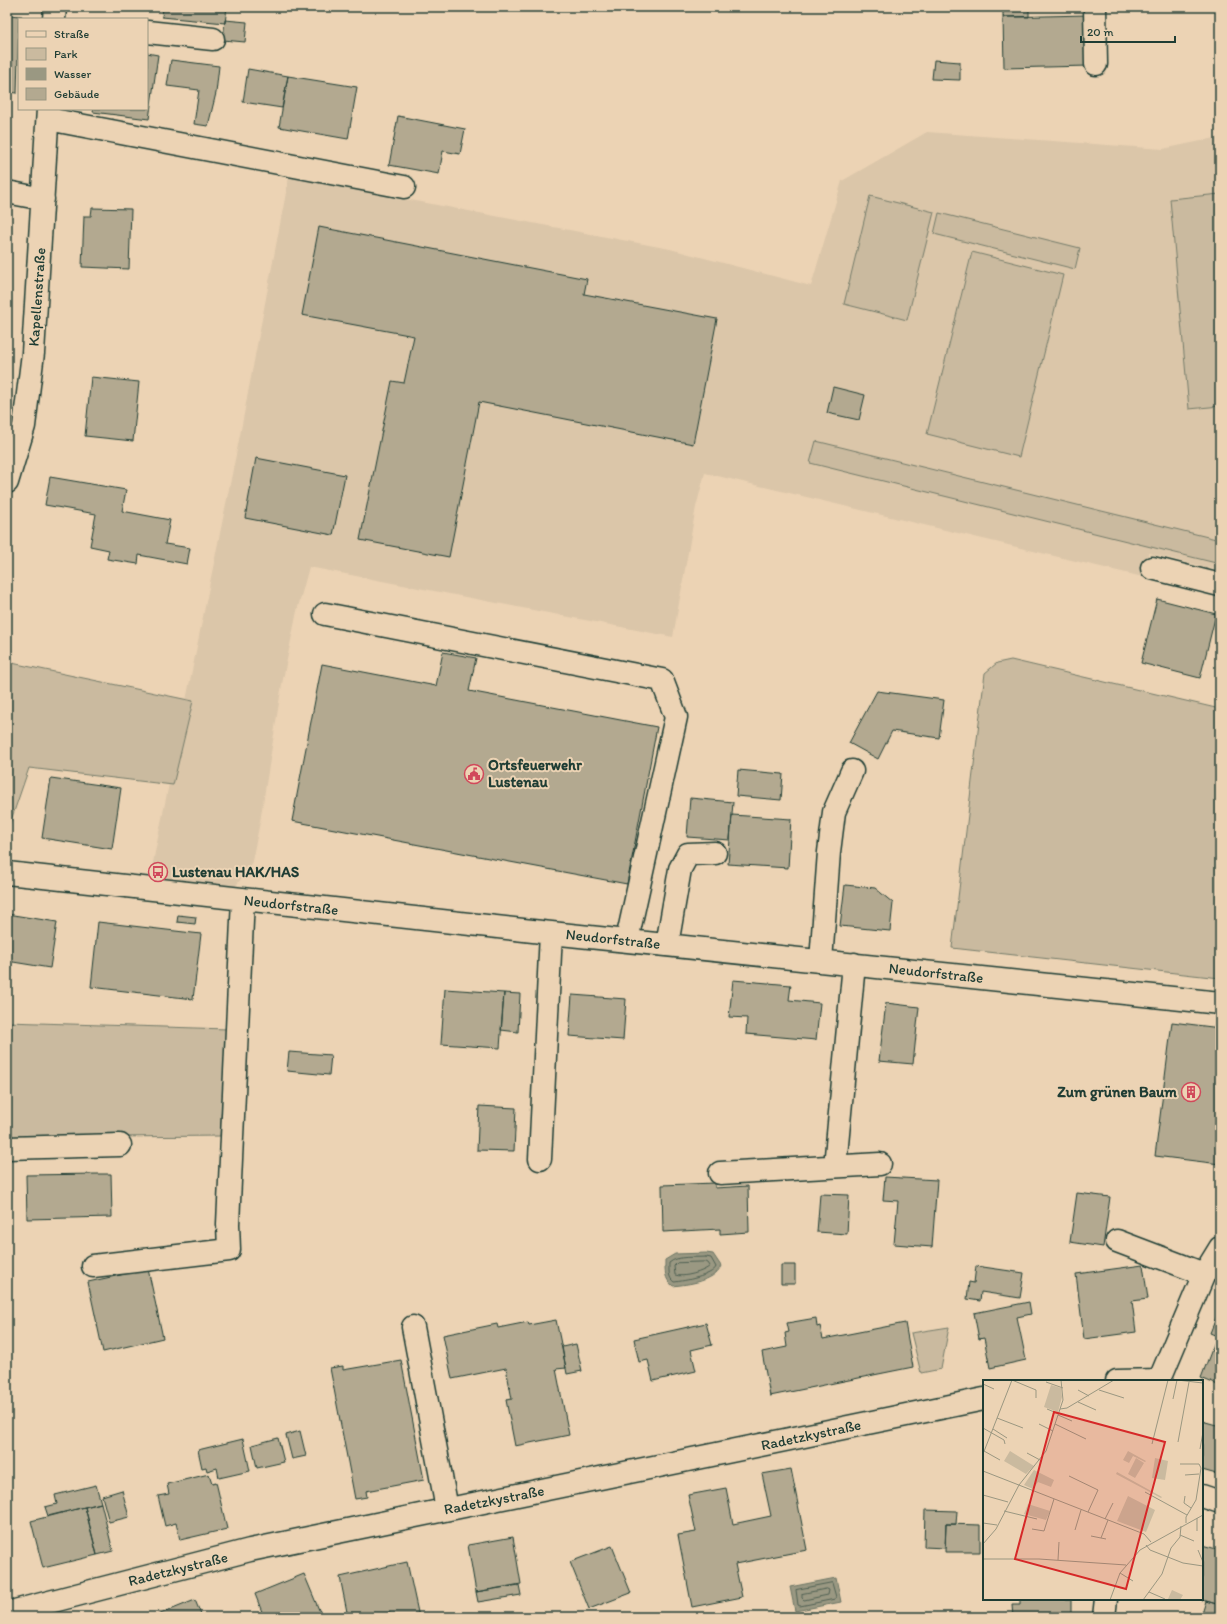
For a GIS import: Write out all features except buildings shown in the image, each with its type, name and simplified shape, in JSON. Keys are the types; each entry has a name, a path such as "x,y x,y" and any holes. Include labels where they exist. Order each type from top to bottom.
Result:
{"street":[{"path":"1095,7 1096,64"},
{"path":"148,32 213,39"},
{"path":"48,114 404,188"},
{"name":"Kapellenstraße","path":"7,482 24,426 33,353 48,114"},
{"path":"7,192 43,199"},
{"path":"1152,568 1220,585"},
{"path":"326,614 662,680 676,718 627,940"},
{"path":"821,961 829,852 834,812 852,771"},
{"path":"667,945 680,869 688,854 715,853"},
{"name":"Neudorfstraße","path":"7,873 243,900 1220,1003"},
{"path":"93,1266 228,1250 243,900"},
{"path":"540,1160 551,933"},
{"path":"836,1166 854,964"},
{"path":"7,1148 120,1145"},
{"path":"720,1173 880,1164"},
{"path":"1117,1241 1204,1274"},
{"path":"1159,1380 1204,1274 1220,1248"},
{"path":"413,1327 447,1509"},
{"name":"Radetzkystraße","path":"7,1613 250,1550 983,1399"},
{"path":"1203,1496 1220,1502"},
{"path":"1104,1617 1106,1600"}],"shaded area":[{"path":"927,132 1163,149 1220,137 1220,571 1149,553 1143,577 705,473 696,507 673,637 309,567 297,611 282,684 260,822 251,866 234,888 150,877 240,435 289,177 670,249 811,286 842,181"}],"green space":[{"path":"1220,194 1220,406 1189,409 1170,199"},
{"path":"870,196 934,212 907,320 844,304"},
{"path":"939,213 1080,248 1075,269 934,234"},
{"path":"972,252 1063,275 1019,457 927,434"},
{"path":"816,441 1220,540 1220,564 810,463"},
{"path":"1011,660 1220,709 1220,978 952,948 985,673 997,663"},
{"path":"7,662 193,701 173,785 29,768 7,832"},
{"path":"7,1022 227,1029 220,1136 7,1138"},
{"path":"949,1327 941,1369 921,1373 911,1333"}],"water":[{"path":"675,1254 713,1254 721,1266 713,1276 693,1283 673,1286 668,1281 665,1260"},
{"path":"836,1578 841,1602 795,1611 790,1587"}],"place":[{"name":"Ortsfeuerwehr Lustenau","path":"474,774"},
{"name":"Lustenau HAK/HAS","path":"158,872"},
{"name":"Zum grünen Baum","path":"1191,1092"}]}
